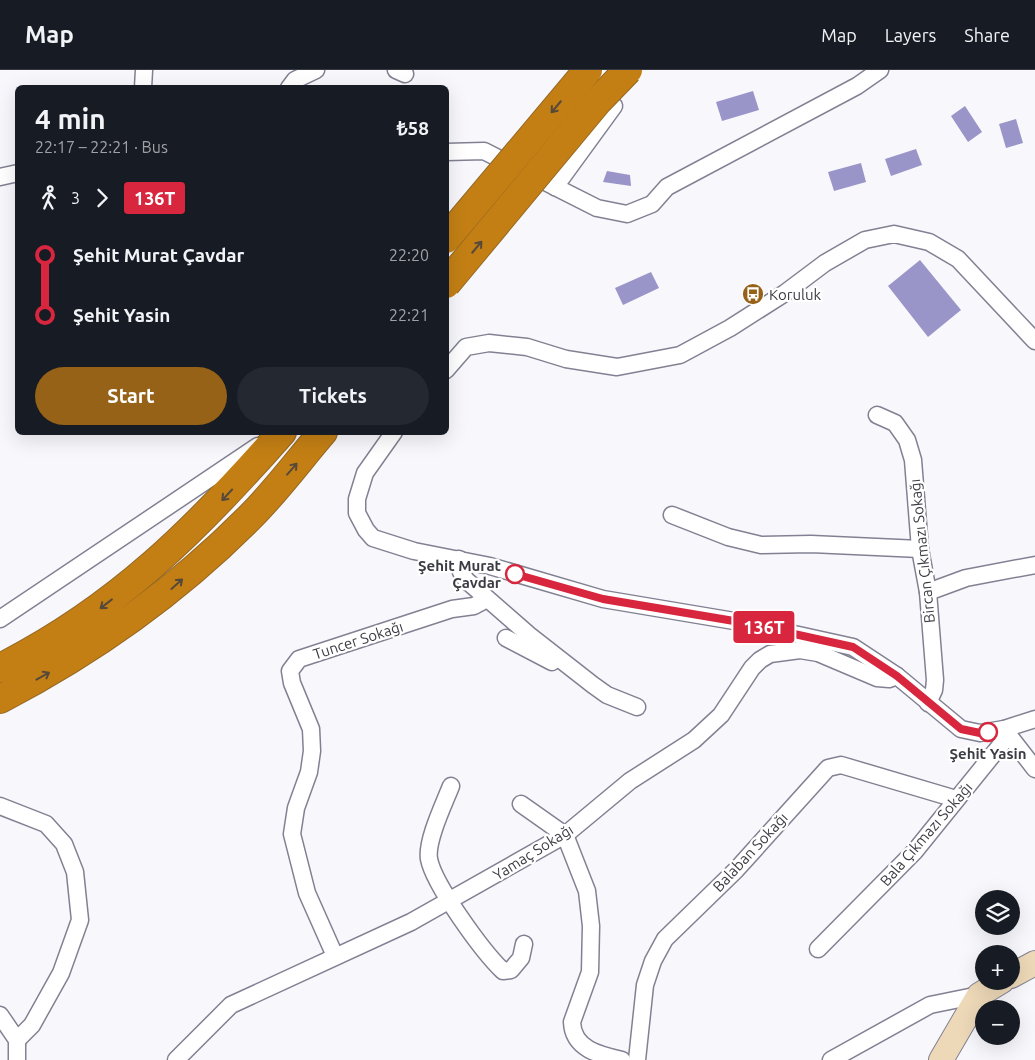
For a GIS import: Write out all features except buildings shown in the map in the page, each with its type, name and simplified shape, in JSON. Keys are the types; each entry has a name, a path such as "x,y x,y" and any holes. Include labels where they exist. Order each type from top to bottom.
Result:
{"highway":[{"path":"449,235 588,70"},
{"path":"449,280 598,101 628,70"},
{"path":"0,668 90,616 160,561 224,498 277,435"},
{"path":"0,698 44,676 90,647 169,591 252,516 320,435"}],"main road":[{"path":"1020,971 1035,963"},
{"path":"941,1060 979,995 987,990"}],"street":[{"path":"143,85 144,70"},
{"path":"291,85 295,80 316,70"},
{"path":"449,152 484,151 597,208 627,214 652,204 667,187 857,86 880,70"},
{"path":"555,187 614,106"},
{"path":"0,177 15,174"},
{"path":"449,367 466,347 489,343 527,347 566,359 617,367 680,355 730,328 784,293 825,263 865,240 894,234 929,242 958,259 1035,341"},
{"name":"Bircan Çıkmazı Sokağı","path":"877,415 895,423 910,450 920,549 928,592 935,680 934,690 928,703"},
{"path":"0,618 275,435"},
{"path":"392,435 365,473 360,485 357,513 362,524 373,538 414,551 458,559 603,599 740,622 853,647 897,676 961,729 980,733 1006,733 1035,719"},
{"path":"672,515 728,537 761,545 811,544 920,549"},
{"path":"458,559 461,572 466,580 487,599 607,695 637,707"},
{"path":"928,592 966,578 1035,565"},
{"name":"Tuncer Sokağı","path":"336,956 307,893 292,834 296,808 309,772 312,751 311,729 292,682 290,671 299,659 452,609 474,606 487,599"},
{"path":"506,638 579,674"},
{"name":"Yamaç Sokağı","path":"176,1060 231,1005 412,922 565,835 630,781 694,740 721,715 752,668 770,654 800,650 818,653 877,678 889,679 897,676"},
{"path":"1006,733 1035,769"},
{"name":"Bala Çıkmazı Sokağı","path":"818,949 915,851 1006,733"},
{"name":"Balaban Sokağı","path":"636,1060 645,985 652,961 665,939 676,926 736,870 828,768 841,765 956,799"},
{"path":"451,786 435,824 429,859 444,892 478,943 503,971 511,970 521,958 524,944"},
{"path":"521,804 565,835 587,891 591,926 590,972 572,1022 572,1030 576,1039 589,1050 622,1060"},
{"path":"0,806 46,824 64,844 75,872 80,920 61,973 32,1026 17,1040"},
{"path":"831,1060 930,1005 979,995"},
{"path":"0,1015 17,1040 17,1060"}],"shaded area":[{"path":"753,91 759,110 722,121 716,102"},
{"path":"965,106 982,132 968,142 951,116"},
{"path":"1016,119 1023,143 1006,148 999,124"},
{"path":"916,149 922,165 891,176 885,159"},
{"path":"861,163 866,182 834,191 828,172"},
{"path":"607,171 630,175 631,186 603,182"},
{"path":"920,260 961,310 928,337 888,286"},
{"path":"651,272 659,288 623,305 615,288"}],"bus line":[{"name":"136T","path":"515,574 603,599 740,622 853,647 897,676 961,729 980,733 988,732"}],"place":[{"name":"Koruluk","path":"753,294"},
{"name":"Şehit Murat Çavdar","path":"515,574"},
{"name":"Şehit Yasin","path":"988,732"}]}
